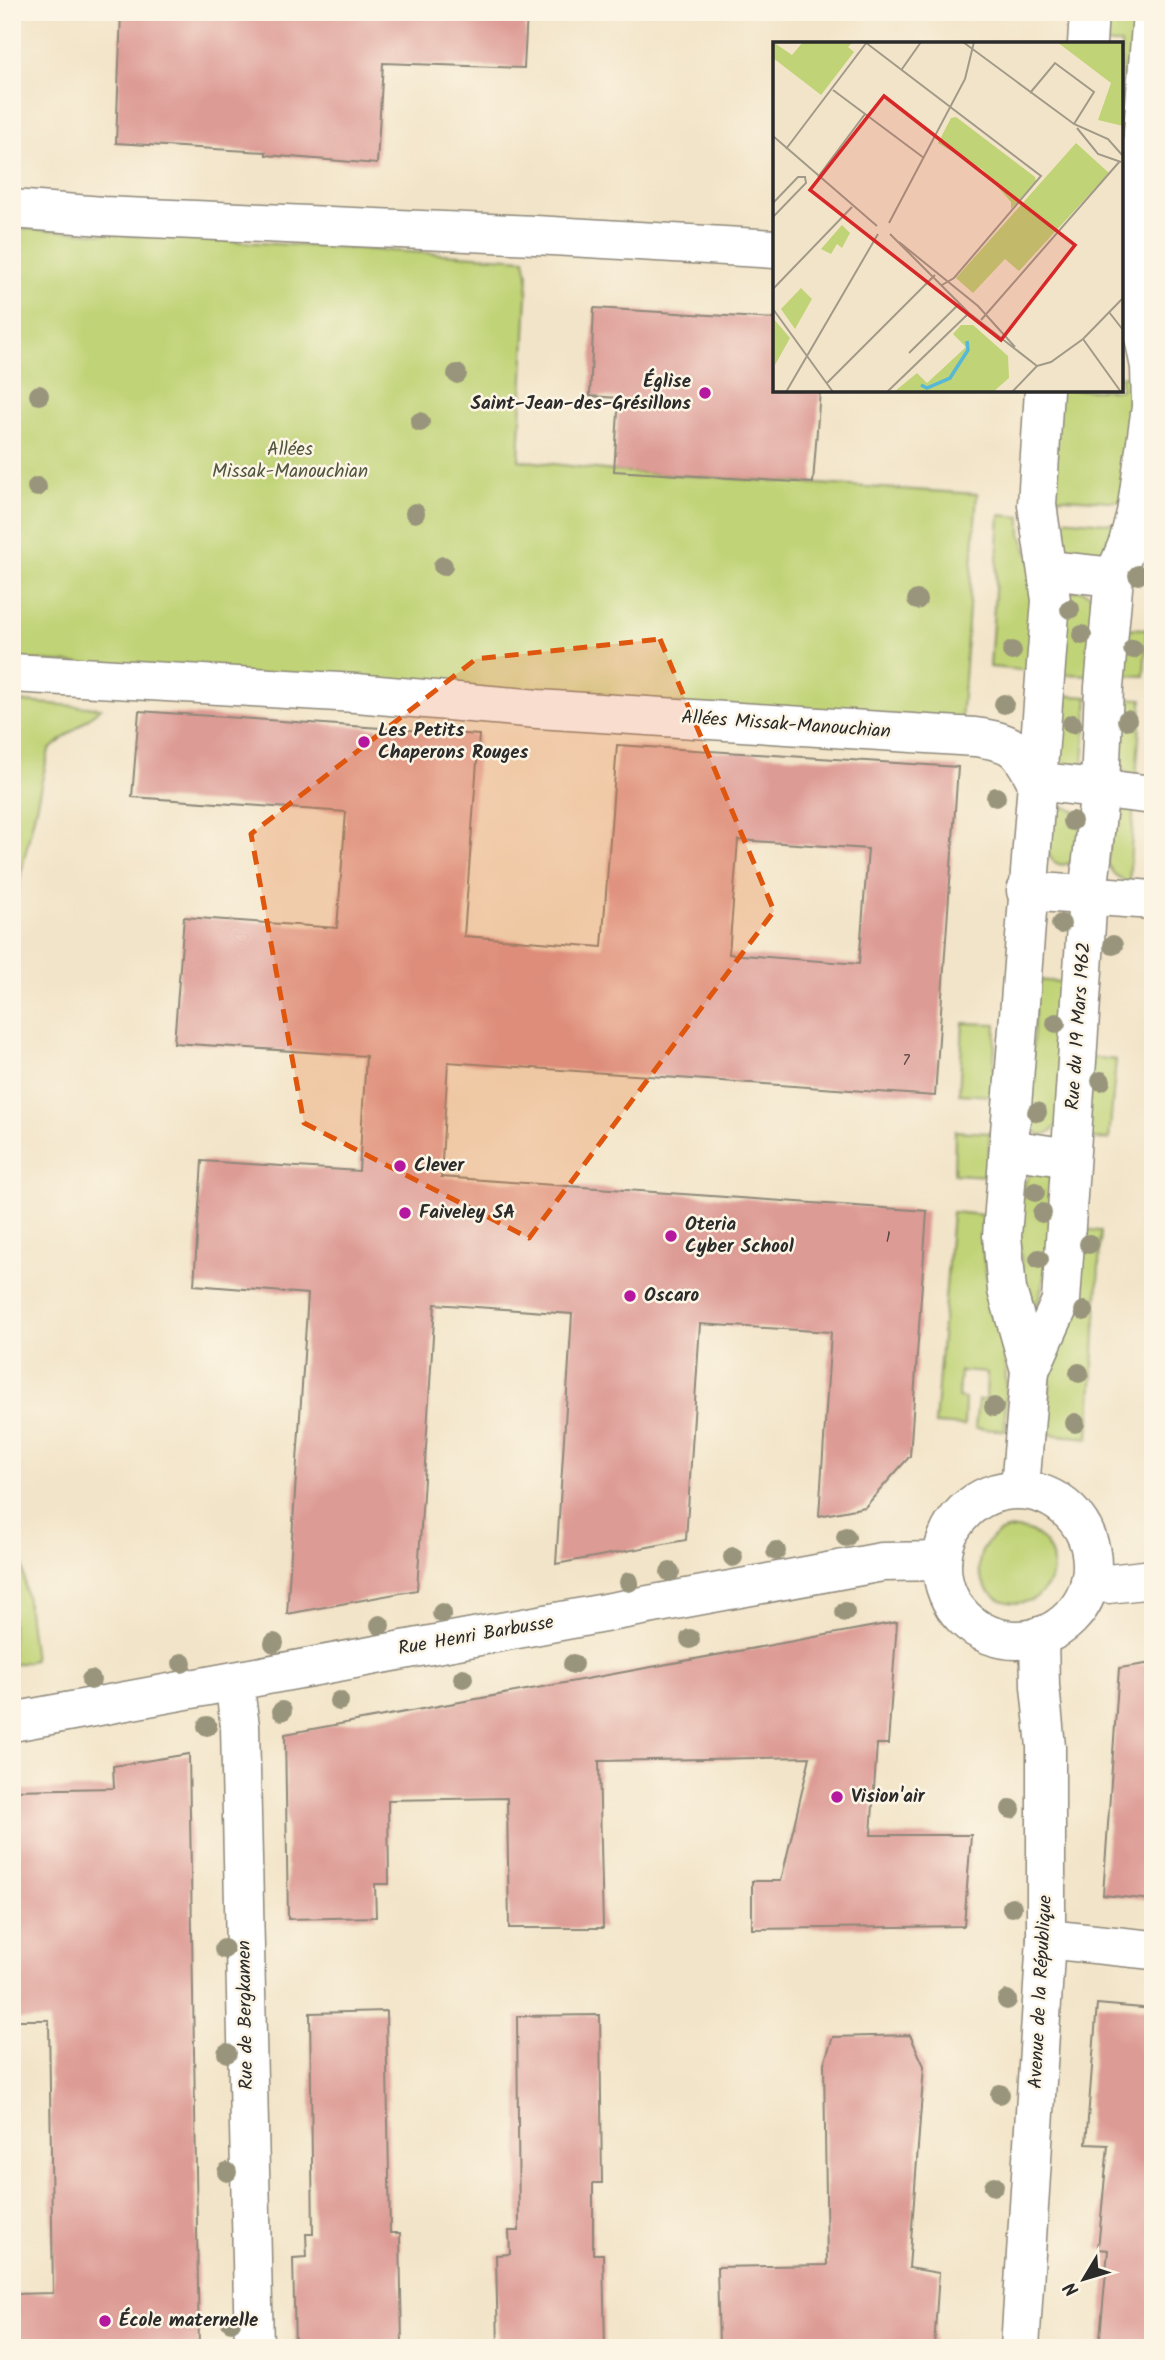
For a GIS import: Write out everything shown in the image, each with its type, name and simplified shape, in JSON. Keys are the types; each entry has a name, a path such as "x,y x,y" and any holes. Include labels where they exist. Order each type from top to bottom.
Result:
{"street":[{"path":"1087,42 1089,12"},
{"name":"Rue du 19 Mars 1962","path":"1030,1370 1061,1301 1088,895 1100,787 1104,687 1132,555 1152,407 1150,367 1127,277 1152,12"},
{"path":"12,209 103,216 535,235 773,249"},
{"name":"Rue du 19 Mars 1962","path":"1020,1488 1030,1370 1003,1262 1026,891 1051,600 1037,505 1044,392"},
{"path":"1048,570 1132,555"},
{"name":"Allées Missak-Manouchian","path":"12,673 356,693 538,709 975,737 1007,741 1027,762 1036,781"},
{"path":"1036,781 1153,795"},
{"path":"1026,891 1153,900"},
{"path":"1009,1149 1070,1158"},
{"path":"1020,1488 1044,1494 1062,1505 1078,1520 1088,1539 1092,1560 1090,1581 1084,1600 1072,1616 1057,1628 1040,1636 1019,1640 979,1630 951,1601 942,1561 947,1537 959,1517 977,1501 999,1492 1020,1488"},
{"name":"Rue Henri Barbusse","path":"12,1722 882,1562 942,1561"},
{"path":"1090,1581 1108,1584 1153,1579"},
{"name":"Avenue de la République","path":"1020,2348 1046,1939 1046,1747 1040,1686 1040,1636"},
{"name":"Rue de Bergkamen","path":"234,1682 240,1726 254,2348"},
{"path":"1046,1939 1153,1950"}],"highlighted area":[{"path":"660,639 774,911 529,1238 304,1123 251,834 476,659"}],"green space":[{"path":"1106,12 1138,12 1123,193 1123,42 1103,42"},
{"name":"Allées Missak-Manouchian","path":"12,228 525,259 528,275 519,460 614,471 977,494 961,723 12,659"},
{"path":"1123,376 1132,377 1124,502 1050,497 1058,392 1123,392"},
{"path":"1000,515 1021,517 1021,534 1036,575 1031,671 990,667"},
{"path":"1048,518 1120,524 1108,548 1083,557 1058,544"},
{"path":"1080,590 1089,594 1095,604 1090,675 1058,674 1063,605 1071,592"},
{"path":"1120,628 1147,629 1144,676 1116,675"},
{"path":"1057,695 1088,697 1083,764 1077,772 1057,770"},
{"path":"1115,698 1142,699 1136,777 1126,772 1115,754"},
{"path":"12,701 101,708 49,750 12,925"},
{"path":"1134,804 1129,884 1114,874 1107,864 1115,810"},
{"path":"1065,807 1077,812 1081,835 1078,852 1071,862 1062,865 1053,861 1048,851 1047,834 1055,810"},
{"path":"1037,980 1068,983 1058,1124 1043,1135 1032,1130 1027,1122"},
{"path":"963,1023 996,1024 992,1096 959,1094"},
{"path":"1089,1057 1116,1060 1109,1140 1083,1138"},
{"path":"955,1131 990,1133 987,1176 954,1174"},
{"path":"1040,1172 1049,1176 1054,1205 1048,1257 1038,1303 1033,1306 1028,1303 1023,1273 1019,1218 1024,1186 1030,1174"},
{"path":"952,1212 983,1215 985,1267 1005,1359 1005,1431 975,1428 978,1400 986,1400 987,1373 960,1371 958,1398 965,1399 964,1426 935,1424"},
{"path":"1078,1229 1101,1231 1089,1438 1047,1434 1050,1374"},
{"path":"12,1477 34,1660 12,1665"},
{"path":"1016,1529 1030,1532 1042,1540 1050,1552 1053,1566 1050,1580 1042,1592 1030,1600 1016,1603 1002,1600 990,1592 982,1580 979,1566 982,1552 990,1540 1002,1532"}],"building":[{"path":"121,12 527,12 524,68 383,63 377,164 266,155 266,152 116,143"},
{"name":"Église Saint-Jean-des-Grésillons","path":"594,308 773,319 773,392 820,392 813,483 614,471 619,398 590,396"},
{"name":"Clever","path":"139,711 479,735 464,936 602,947 617,745 958,767 935,1096 448,1062 441,1177 927,1211 910,1456 865,1507 819,1516 831,1332 700,1324 686,1540 556,1564 572,1314 435,1304 417,1590 287,1614 308,1294 194,1285 202,1161 359,1171 366,1056 174,1043 184,917 337,928 346,812 132,797","holes":["738,840 868,849 859,964 729,954"]},
{"path":"897,1622 888,1744 877,1744 871,1835 971,1835 964,1926 752,1929 752,1881 781,1881 810,1757 599,1761 603,1928 509,1928 507,1798 388,1800 389,1884 375,1884 376,1917 288,1919 285,1734"},
{"path":"1153,1663 1153,1900 1103,1895 1119,1668"},
{"path":"189,1754 199,2348 12,2348 12,2294 53,2293 49,2020 12,2020 12,1790 114,1788 113,1766"},
{"path":"1097,2004 1153,2009 1153,2348 1099,2348 1108,2250 1098,2249 1108,2145 1086,2144"},
{"path":"386,2011 390,2233 400,2233 402,2348 295,2348 293,2258 307,2257 306,2234 313,2234 310,2013"},
{"path":"600,2015 602,2183 593,2183 593,2254 603,2254 605,2348 498,2348 496,2255 510,2254 509,2231 519,2231 517,2016"},
{"path":"910,2035 924,2066 909,2268 939,2273 934,2347 719,2348 717,2267 827,2265 824,2063 833,2037"}],"place":[{"name":"Église Saint-Jean-des-Grésillons","path":"705,393"},
{"name":"Les Petits Chaperons Rouges","path":"364,742"},
{"name":"Clever","path":"400,1166"},
{"name":"Faiveley SA","path":"405,1213"},
{"name":"Oteria Cyber School","path":"671,1236"},
{"name":"Oscaro","path":"630,1296"},
{"name":"Vision'air","path":"837,1797"},
{"name":"École maternelle","path":"105,2321"}]}
